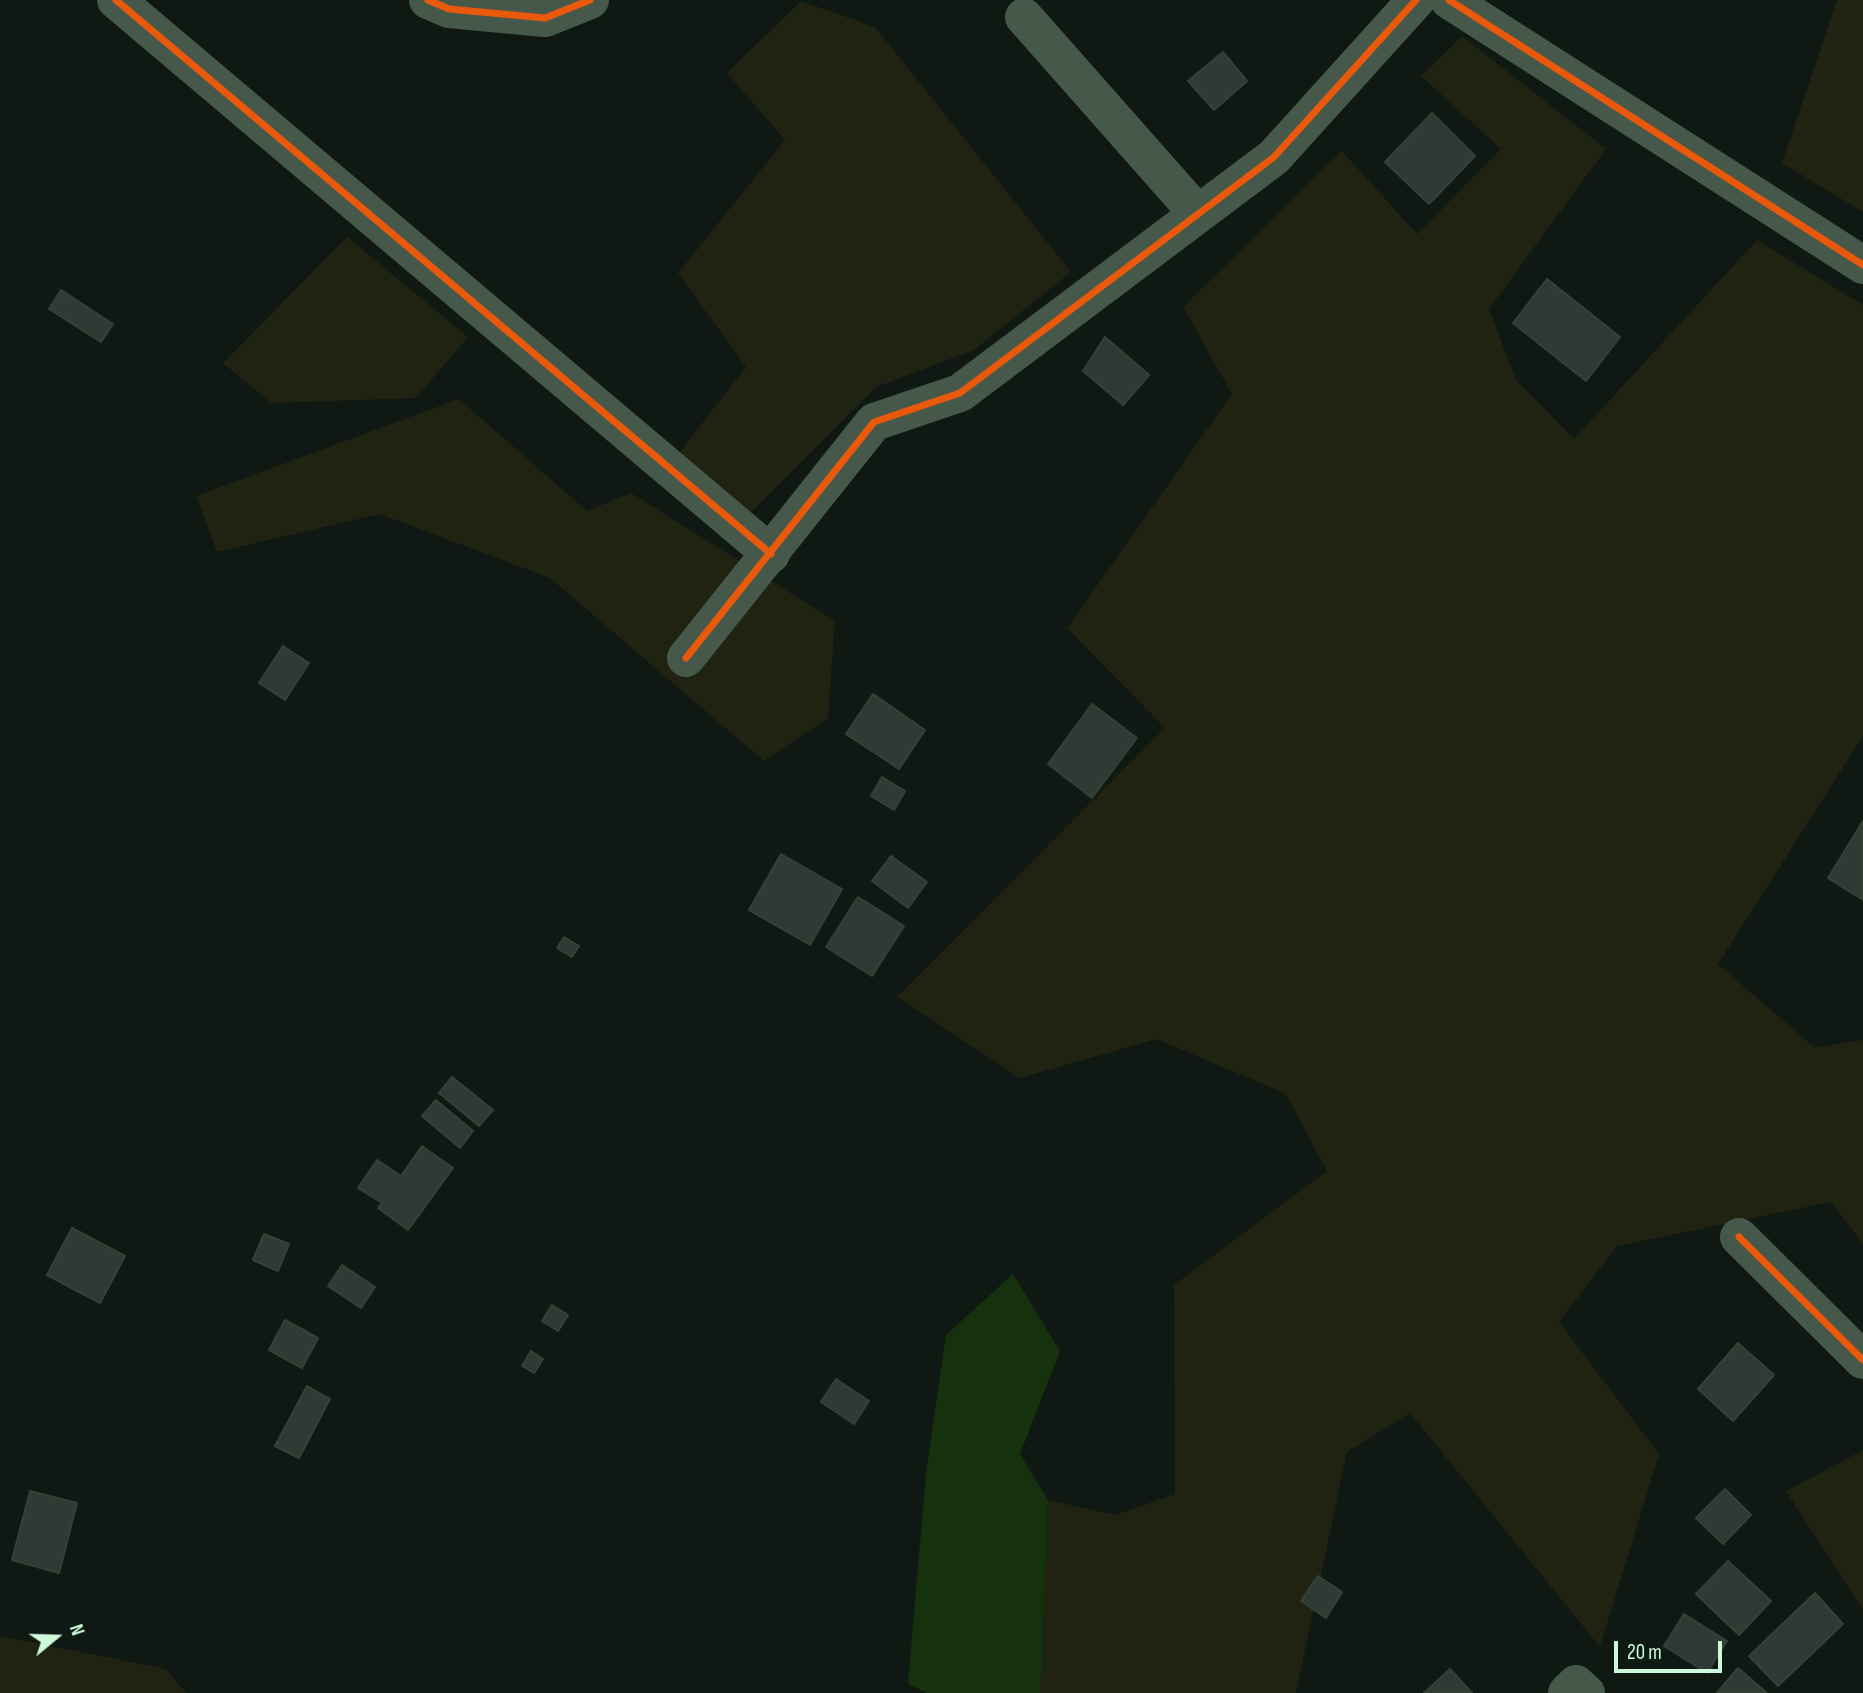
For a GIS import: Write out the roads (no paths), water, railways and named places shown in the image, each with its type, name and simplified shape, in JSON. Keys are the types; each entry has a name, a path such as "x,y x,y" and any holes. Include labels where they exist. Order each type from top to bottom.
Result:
{"street":[{"path":"116,0 771,554"},
{"path":"428,0 449,9 545,18 590,0"},
{"path":"686,658 874,422 960,393 1274,157 1416,0"},
{"path":"1449,0 1863,265"},
{"path":"1024,17 1198,214"},
{"path":"1739,1237 1863,1360"},
{"path":"1567,1693 1576,1684 1586,1693"}]}
